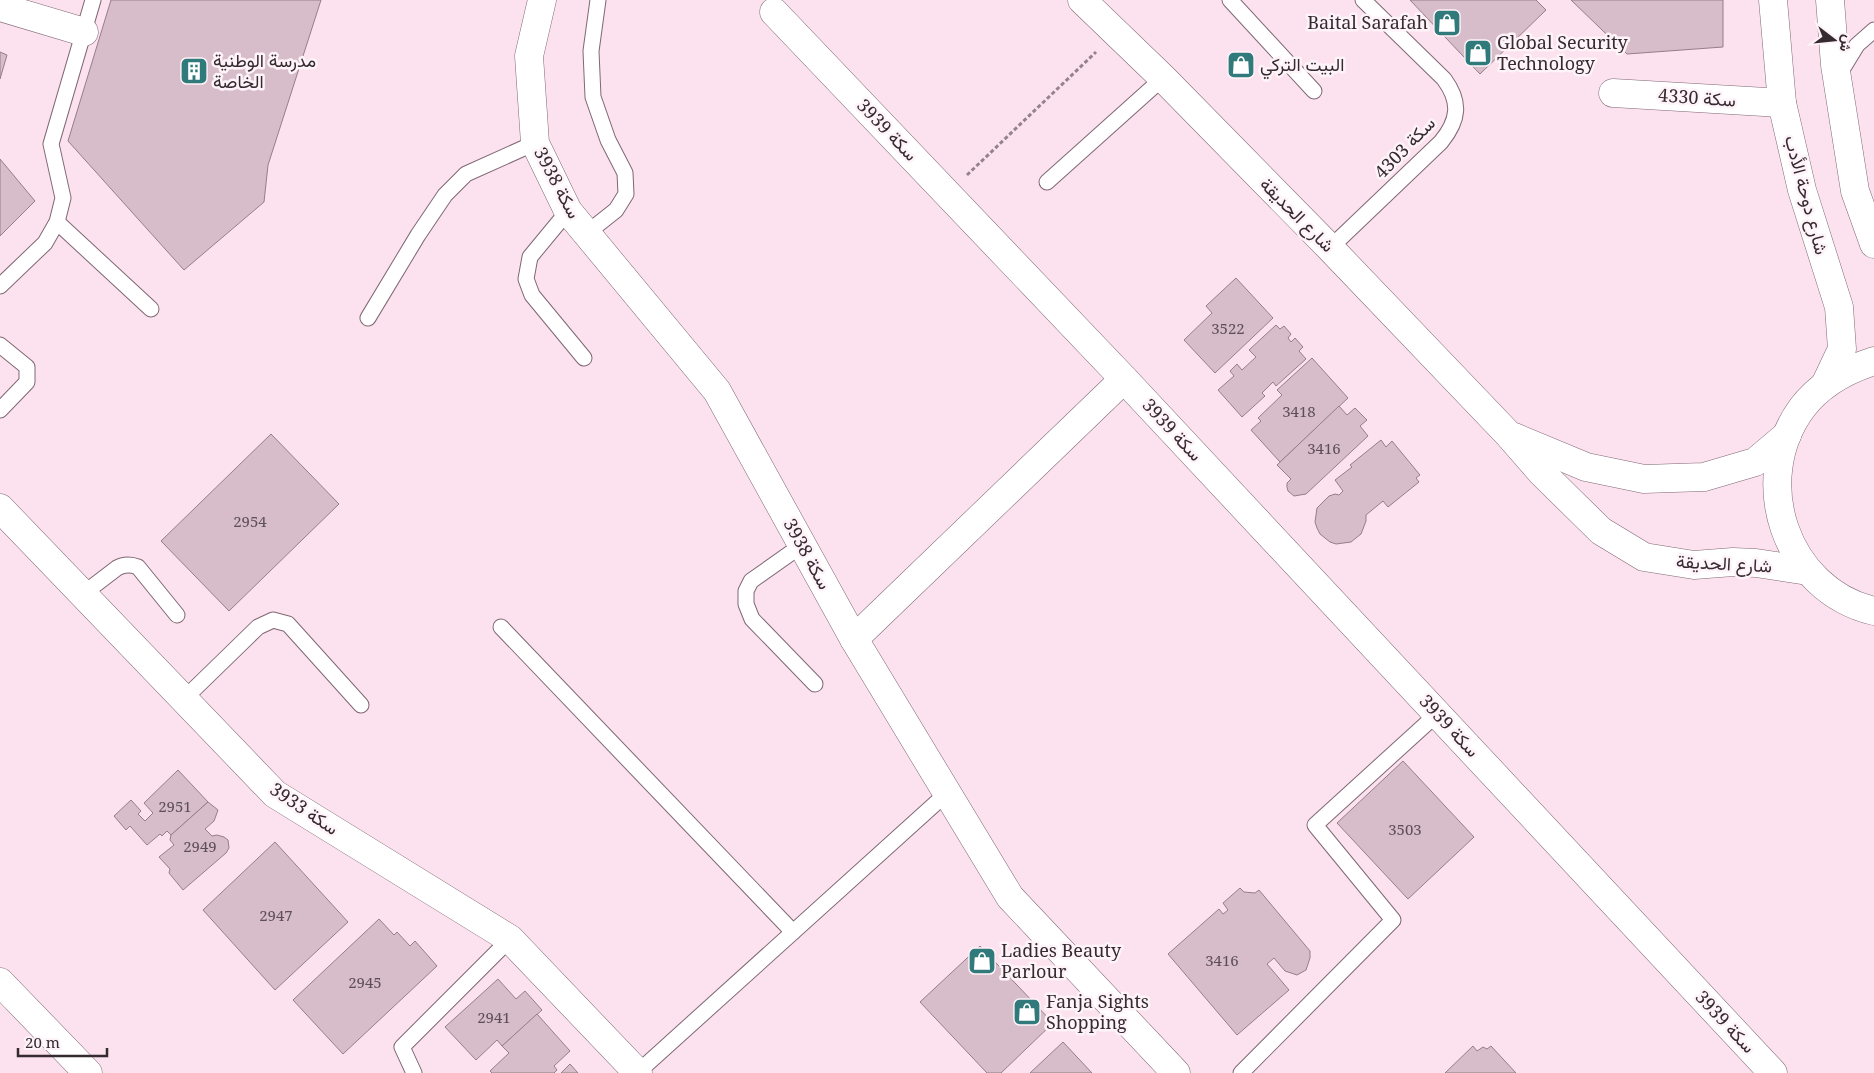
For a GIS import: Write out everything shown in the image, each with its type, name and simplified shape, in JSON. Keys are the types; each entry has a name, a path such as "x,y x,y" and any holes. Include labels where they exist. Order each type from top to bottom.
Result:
{"street":[{"name":"سكة 3938","path":"542,0 529,56 535,143 568,211 717,391 854,639 1010,897 1176,1073"},
{"name":"شارع الحديقة","path":"1082,0 1163,78 1330,248 1508,434 1542,473 1601,531 1644,557 1694,565 1733,562 1756,563 1808,571"},
{"name":"شارع دوحة الأدب","path":"1773,0 1782,103 1802,190 1839,307 1842,349 1825,385"},
{"path":"1830,0 1837,77 1855,191 1874,244"},
{"path":"0,8 84,32"},
{"name":"سكة 3939","path":"774,12 1124,379 1773,1073"},
{"name":"سكة 4330","path":"1613,93 1782,103"},
{"path":"1874,361 1851,369 1825,385 1802,408 1787,435 1777,470 1778,506 1788,541 1808,571 1825,587 1844,600 1874,610"},
{"path":"854,639 1124,379"},
{"name":"شارع الحديقة","path":"1508,434 1586,467 1644,478 1704,477 1755,462 1787,435"},
{"name":"سكة 3933","path":"3,519 83,594 275,794 510,939 638,1073"},
{"path":"0,982 88,1073"}],"lane":[{"path":"0,286 45,242 57,222 63,198 50,144 93,0"},
{"path":"587,234 616,210 626,194 625,173 608,140 593,97 591,51 598,0"},
{"path":"1230,0 1314,91"},
{"name":"سكة 4303","path":"1330,248 1440,142 1450,131 1455,118 1456,104 1452,90 1444,79 1363,0"},
{"path":"1837,77 1857,45 1874,30"},
{"path":"1047,182 1163,78"},
{"path":"368,318 418,235 445,195 466,174 535,143"},
{"path":"568,211 530,258 526,279 532,295 584,358"},
{"path":"57,222 152,310"},
{"path":"0,345 27,367 27,382 0,410"},
{"path":"802,545 751,581 746,591 746,604 752,619 816,684"},
{"path":"83,594 117,568 123,565 131,565 138,567 177,615"},
{"path":"184,699 258,628 273,620 288,624 361,705"},
{"path":"501,627 793,932"},
{"path":"1241,1073 1393,920 1314,826 1438,714"},
{"path":"638,1073 947,793"},
{"path":"414,1073 402,1047 510,939"}],"path":[{"path":"947,194 1116,32"}],"building":[{"name":"مدرسة الوطنية الخاصة","path":"111,0 321,0 268,165 264,202 184,270 68,141"},
{"path":"1410,0 1536,0 1546,10 1480,74"},
{"path":"1571,0 1723,0 1723,47 1627,54"},
{"path":"0,52 7,55 0,79"},
{"path":"0,159 35,201 0,236"},
{"path":"1236,278 1273,318 1215,373 1184,340 1212,313 1206,306"},
{"path":"1276,325 1280,329 1284,326 1291,334 1288,338 1291,342 1295,338 1303,347 1299,351 1306,359 1276,386 1273,382 1262,393 1265,396 1242,417 1218,390 1234,376 1230,371 1237,364 1242,370 1256,357 1249,350"},
{"path":"1312,358 1348,398 1280,462 1251,430 1261,421 1258,418 1282,395 1277,390"},
{"path":"1339,406 1347,415 1355,408 1367,420 1360,426 1368,436 1306,494 1294,496 1288,491 1287,487 1287,483 1291,479 1277,465"},
{"path":"271,434 339,504 229,611 161,541"},
{"path":"1381,440 1386,447 1392,441 1420,475 1416,478 1419,482 1388,507 1383,501 1366,515 1366,521 1361,534 1351,542 1336,544 1330,542 1320,534 1317,528 1315,522 1317,508 1329,496 1339,495 1343,491 1335,480"},
{"path":"1403,761 1474,837 1408,899 1337,823"},
{"path":"178,770 208,802 171,835 167,831 162,836 160,834 147,845 130,826 126,830 114,816 131,800 141,811 138,814 145,821 153,813 144,803"},
{"path":"208,802 218,810 214,821 205,829 212,836 217,835 228,840 229,848 226,853 183,890 169,873 170,869 159,857 174,845 170,840 171,835"},
{"path":"275,842 348,922 275,990 203,910"},
{"path":"1240,888 1244,892 1255,893 1259,890 1310,951 1310,958 1306,970 1297,975 1285,971 1274,958 1267,964 1289,990 1237,1035 1168,954 1219,909 1223,914 1228,910 1223,903"},
{"path":"379,919 394,935 397,932 410,946 415,941 437,966 343,1054 293,1000"},
{"path":"980,946 1053,1023 1001,1073 987,1073 920,1002"},
{"path":"498,979 516,999 525,991 542,1010 502,1046 497,1040 476,1060 445,1027"},
{"path":"537,1014 570,1051 554,1066 557,1070 554,1073 492,1073 490,1071 509,1053 502,1046"},
{"path":"1063,1042 1092,1073 1030,1073"},
{"path":"1473,1046 1477,1051 1483,1047 1487,1049 1491,1046 1516,1073 1445,1073"},
{"path":"570,1064 578,1073 561,1073"}],"place":[{"name":"Baital Sarafah","path":"1447,23"},
{"name":"Global Security Technology","path":"1478,53"},
{"name":"البيت التركي","path":"1241,65"},
{"name":"مدرسة الوطنية الخاصة","path":"194,71"},
{"name":"Ladies Beauty Parlour","path":"982,961"},
{"name":"Fanja Sights Shopping","path":"1027,1012"}]}
